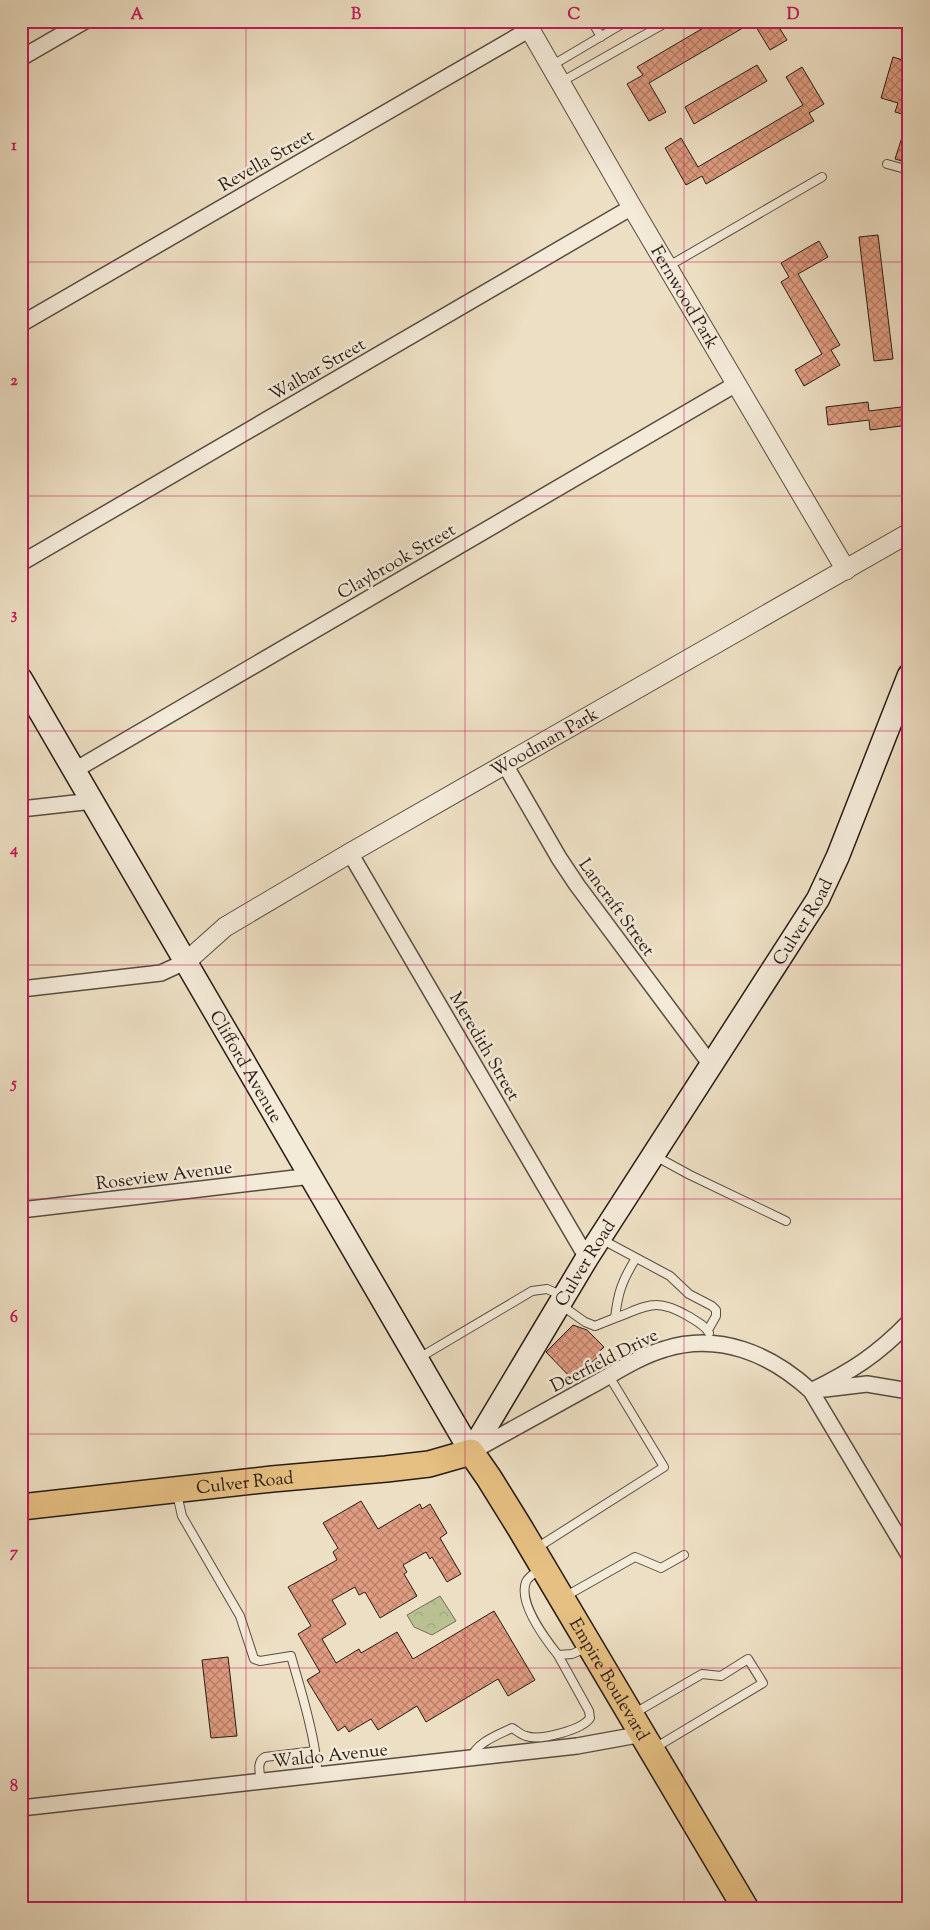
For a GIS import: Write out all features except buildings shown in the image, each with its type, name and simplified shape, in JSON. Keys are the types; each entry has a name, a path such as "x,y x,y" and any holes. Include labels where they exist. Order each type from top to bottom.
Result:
{"main road":[{"name":"Culver Road","path":"21,1507 429,1464 471,1452 599,1238 818,899 828,880 909,675"},
{"name":"Clifford Avenue","path":"21,679 471,1452"},
{"name":"Empire Boulevard","path":"471,1452 538,1558 746,1909"}],"street":[{"path":"21,58 84,21"},
{"name":"Fernwood Park","path":"527,25 846,570"},
{"name":"Revella Street","path":"21,324 527,25"},
{"name":"Walbar Street","path":"21,563 632,207"},
{"name":"Claybrook Street","path":"75,770 736,384"},
{"name":"Woodman Park","path":"186,961 225,927 350,853 504,763 909,533"},
{"name":"Lancraft Street","path":"504,763 559,858 577,885 711,1065"},
{"path":"21,810 93,801"},
{"name":"Meredith Street","path":"350,853 587,1258"},
{"path":"21,989 161,973 186,961"},
{"name":"Roseview Avenue","path":"21,1210 312,1176"},
{"path":"811,1391 844,1375 864,1362 883,1348 909,1322"},
{"name":"Deerfield Drive","path":"471,1452 644,1357 664,1349 711,1337 776,1363 794,1374 811,1391 909,1555"},
{"path":"811,1391 867,1384 909,1392"},
{"name":"Waldo Avenue","path":"21,1808 577,1746 642,1733"}],"lane":[{"path":"592,21 601,37"},
{"path":"551,66 627,21"},
{"path":"561,82 668,21"},
{"path":"887,164 909,170"},
{"path":"667,267 822,177"},
{"path":"653,1155 786,1221"},
{"path":"599,1238 670,1276 689,1294 712,1306 716,1310 716,1316 711,1337"},
{"path":"615,1318 618,1292 636,1258"},
{"path":"418,1359 532,1291 547,1290 585,1322 595,1326 654,1304 665,1305 699,1323 711,1337"},
{"path":"471,1758 474,1750 481,1744 512,1728 525,1736 534,1738 568,1732 586,1723 590,1718 558,1655 548,1643 526,1601 524,1589 526,1580 538,1558 646,1478 664,1467 610,1376"},
{"path":"176,1490 182,1516 240,1616 254,1659 260,1661 291,1656 311,1725 318,1775"},
{"path":"562,1598 636,1557 661,1568 684,1555"},
{"path":"558,1655 572,1654 590,1646"},
{"path":"748,1659 763,1683 642,1733 702,1674 721,1676 748,1659"},
{"path":"568,1732 577,1746"},
{"path":"261,1782 259,1764 261,1759 315,1751"}],"green space":[{"path":"440,1596 456,1621 432,1635 414,1627 407,1615"}]}
